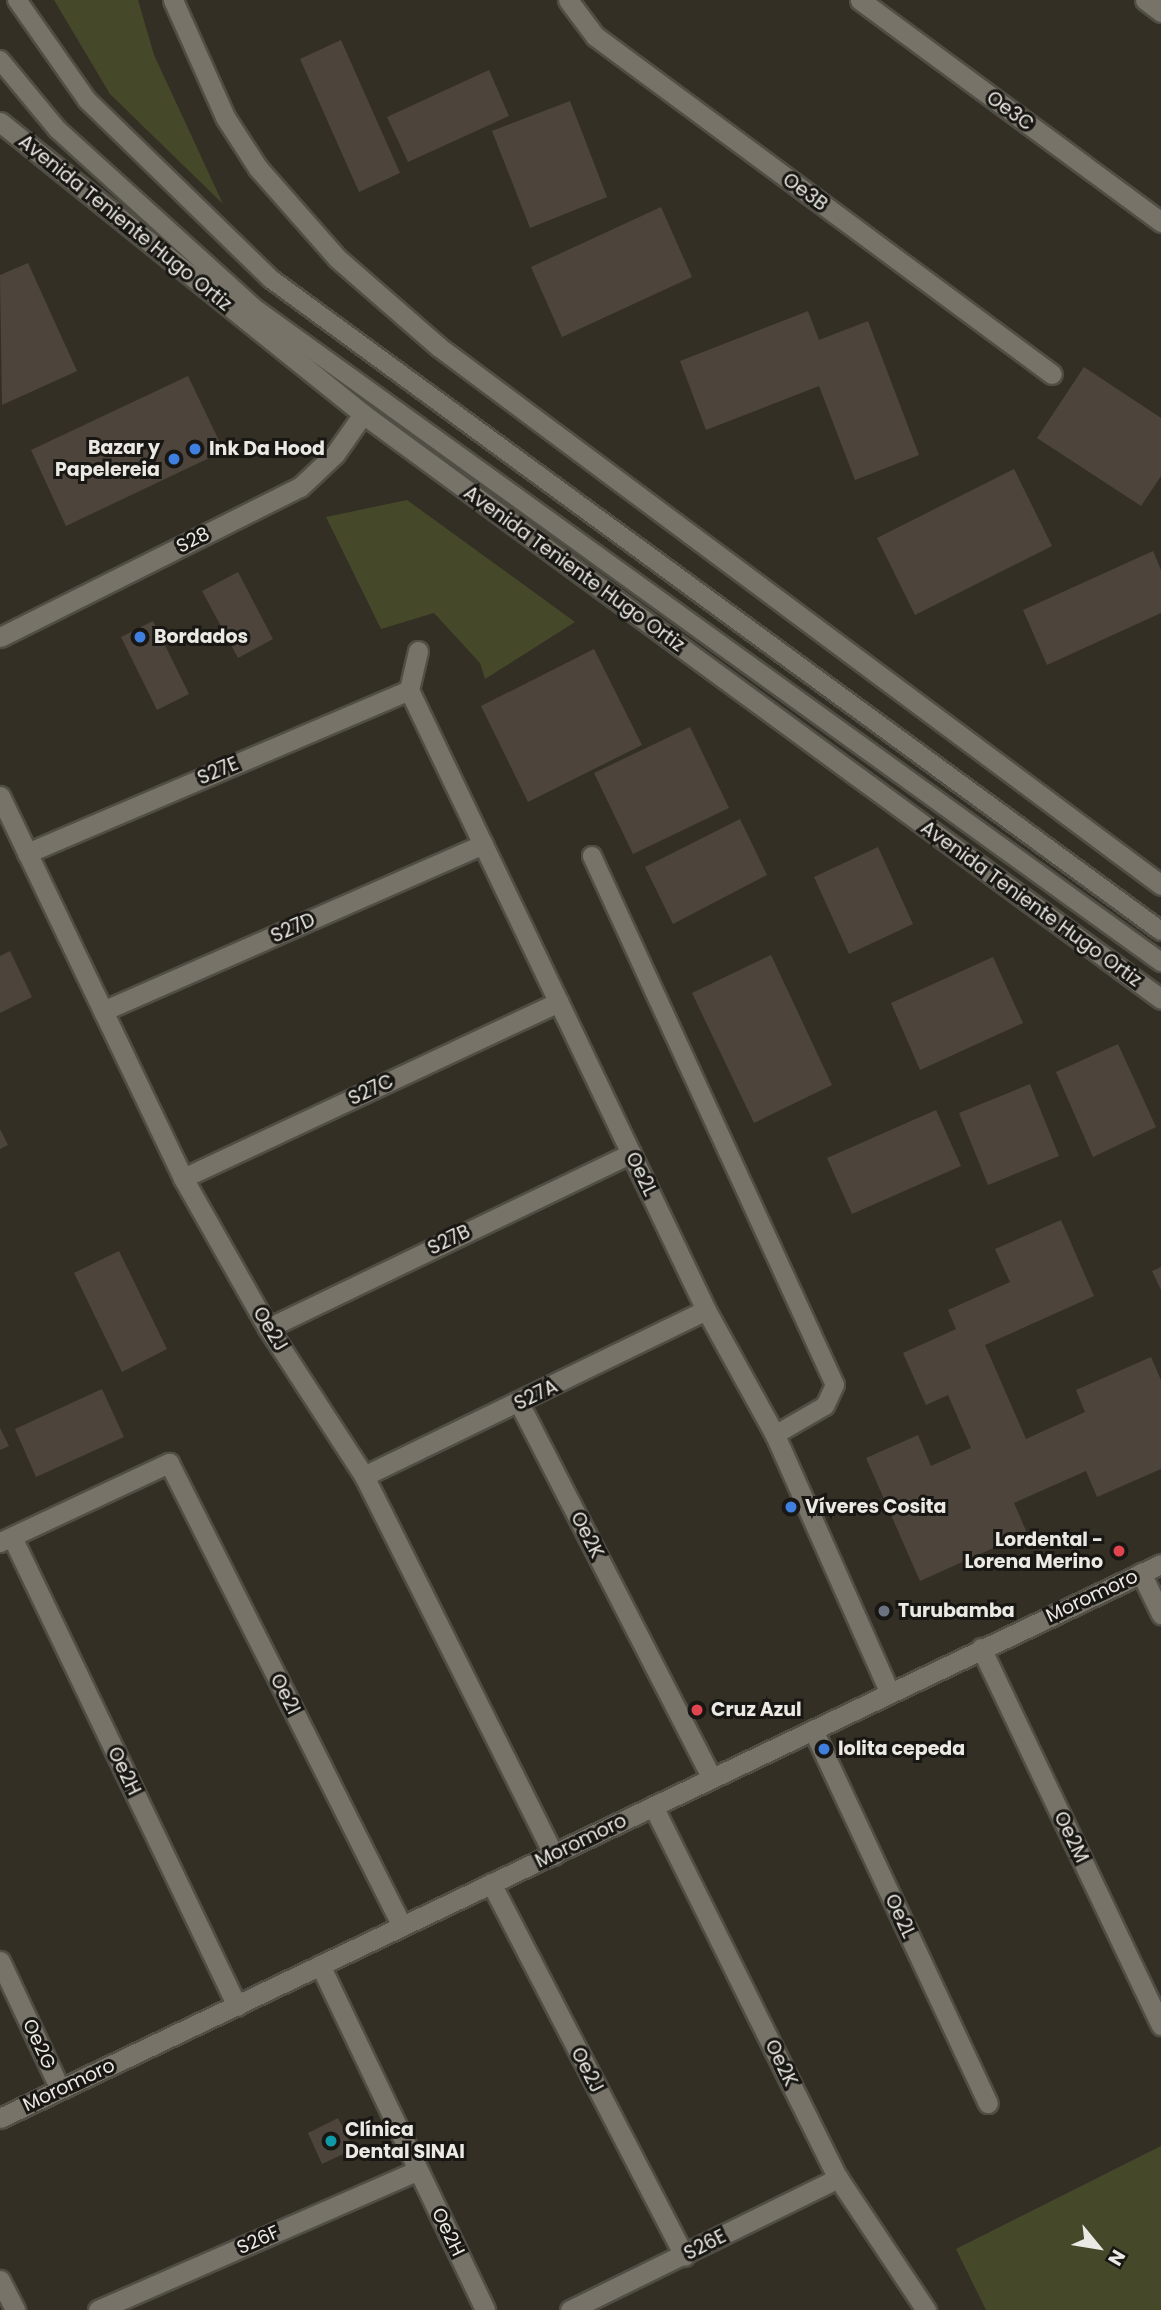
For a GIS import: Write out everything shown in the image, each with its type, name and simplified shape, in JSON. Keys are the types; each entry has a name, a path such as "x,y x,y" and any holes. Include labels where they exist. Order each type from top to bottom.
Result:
{"street":[{"path":"173,0 225,117 258,168 337,258 450,355 1161,884"},
{"name":"Oe3B","path":"568,0 595,36 1052,374"},
{"name":"Oe3C","path":"860,0 1161,222"},
{"path":"1145,0 1161,12"},
{"name":"Avenida Teniente Hugo Ortiz","path":"0,122 363,414 1161,999"},
{"name":"S28","path":"0,637 300,487 335,454 363,414"},
{"path":"410,690 418,651"},
{"name":"Oe2L","path":"410,690 706,1310 775,1435 890,1693"},
{"name":"S27E","path":"27,853 410,690"},
{"name":"Oe2J","path":"0,796 183,1178 268,1328 364,1476 554,1855"},
{"name":"S27D","path":"103,1011 483,844"},
{"name":"S27C","path":"183,1178 559,1002"},
{"name":"S27B","path":"268,1328 631,1153"},
{"name":"S27A","path":"364,1476 706,1310"},
{"name":"Oe2K","path":"519,1403 712,1778"},
{"name":"Oe2I","path":"6,1540 169,1463 402,1926"},
{"name":"Oe2H","path":"6,1540 237,2006"},
{"name":"Moromoro","path":"0,2118 1161,1564"},
{"path":"1141,1573 1161,1614"},
{"name":"Oe2M","path":"981,1648 1161,2025"},
{"name":"Oe2L","path":"813,1730 988,2103"},
{"name":"Oe2K","path":"653,1806 838,2178 926,2310"},
{"name":"Oe2J","path":"491,1884 684,2256"},
{"name":"Oe2G","path":"0,1961 60,2089"},
{"name":"Oe2H","path":"320,1965 485,2310"},
{"name":"S26F","path":"99,2310 418,2169"},
{"name":"S26E","path":"570,2310 838,2178"},
{"path":"0,2280 15,2310"}],"lane":[{"path":"17,0 87,100 271,279 1161,931"},
{"path":"0,60 58,130 253,307 1161,962"},
{"path":"592,856 835,1385 825,1406 775,1435"}],"green space":[{"path":"54,0 138,0 154,55 223,204 110,94"},
{"path":"407,500 575,622 485,679 480,663 434,613 381,629 326,517"},
{"path":"1161,2146 1161,2310 986,2310 956,2249"}],"building":[{"path":"341,40 400,173 359,192 300,59"},
{"path":"489,70 509,116 408,162 387,117"},
{"path":"570,101 607,197 530,228 492,131"},
{"path":"661,207 692,277 562,337 531,267"},
{"path":"28,263 77,371 2,405 0,275"},
{"path":"808,311 819,340 868,321 919,455 855,480 819,386 706,430 680,361"},
{"path":"1084,367 1161,418 1161,476 1141,506 1037,438"},
{"path":"188,376 224,451 66,526 31,450"},
{"path":"1014,469 1052,546 915,615 877,538"},
{"path":"1153,551 1161,570 1161,613 1047,665 1023,610"},
{"path":"238,572 273,639 238,658 202,591"},
{"path":"153,621 189,694 157,710 121,637"},
{"path":"594,649 642,745 528,802 481,706"},
{"path":"690,727 729,808 633,854 594,773"},
{"path":"740,819 767,875 673,924 645,867"},
{"path":"878,847 913,924 849,954 814,877"},
{"path":"10,951 32,997 0,1013 0,956"},
{"path":"771,955 832,1085 754,1123 692,993"},
{"path":"993,957 1023,1023 920,1070 891,1003"},
{"path":"1118,1044 1156,1127 1093,1157 1056,1072"},
{"path":"1030,1084 1059,1156 988,1185 959,1113"},
{"path":"936,1110 961,1166 852,1214 827,1158"},
{"path":"0,1129 8,1145 0,1149"},
{"path":"1061,1220 1094,1296 985,1345 1026,1439 1085,1412 1076,1390 1151,1357 1161,1380 1161,1469 1097,1497 1086,1471 1014,1503 1027,1533 920,1581 866,1458 918,1435 931,1466 971,1448 948,1395 926,1405 903,1353 956,1329 948,1310 1010,1282 995,1249"},
{"path":"119,1251 167,1349 122,1372 74,1273"},
{"path":"1161,1267 1161,1290 1152,1271"},
{"path":"102,1389 124,1437 36,1477 15,1429"},
{"path":"0,1428 9,1446 0,1450"},
{"name":"Clínica Dental SINAI","path":"338,2118 354,2149 322,2164 308,2133"}],"place":[{"name":"Ink Da Hood","path":"195,449"},
{"name":"Bazar y Papelereia","path":"174,459"},
{"name":"Bordados","path":"140,637"},
{"name":"Víveres Cosita","path":"791,1507"},
{"name":"Lordental - Lorena Merino","path":"1119,1551"},
{"name":"Turubamba","path":"884,1611"},
{"name":"Cruz Azul","path":"697,1710"},
{"name":"lolita cepeda","path":"824,1749"},
{"name":"Clínica Dental SINAI","path":"331,2141"}]}
